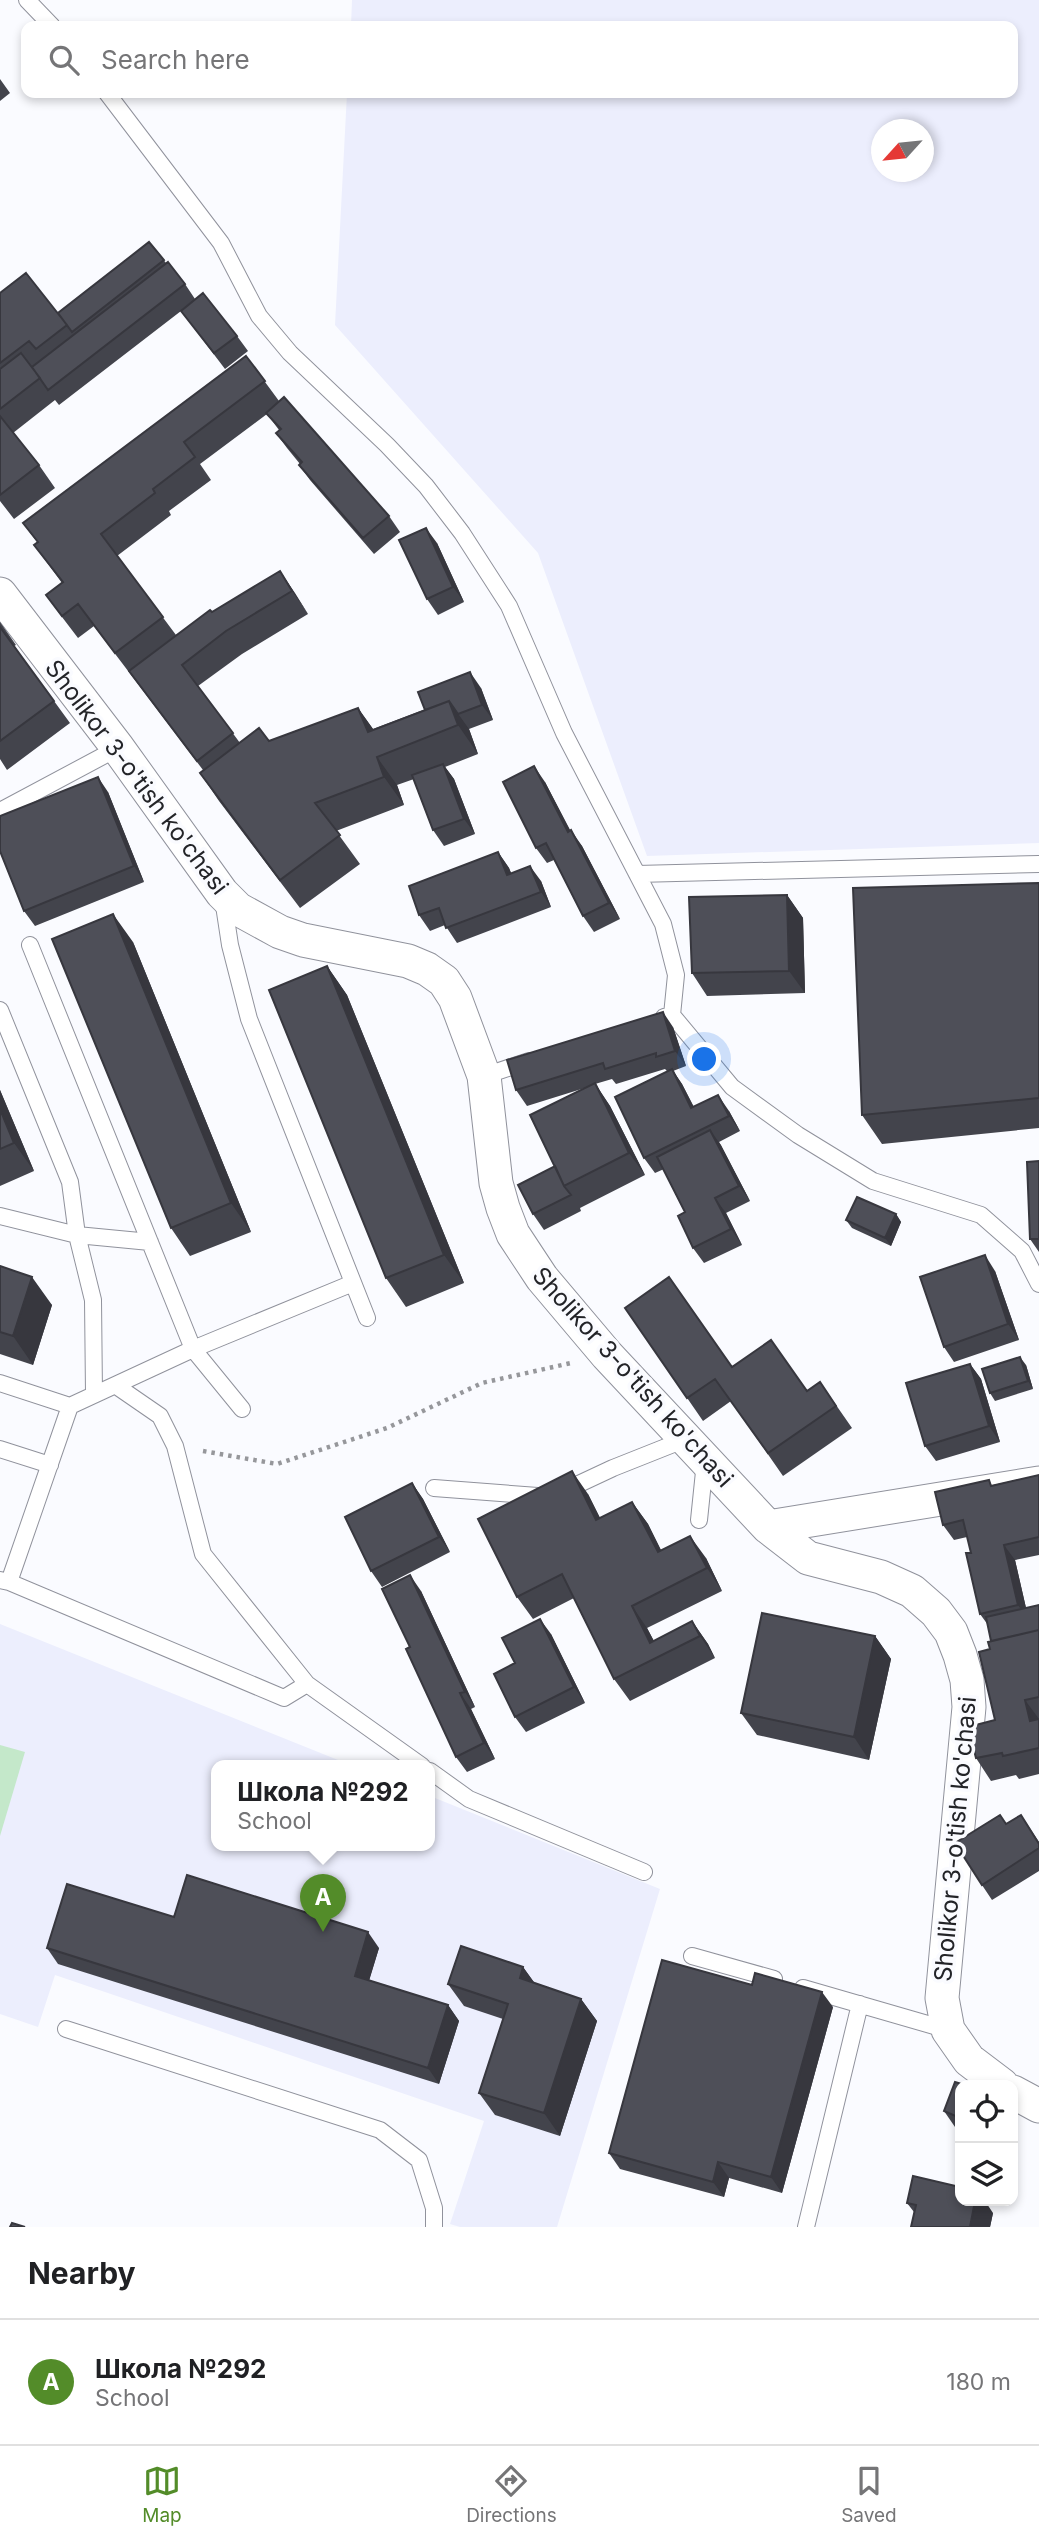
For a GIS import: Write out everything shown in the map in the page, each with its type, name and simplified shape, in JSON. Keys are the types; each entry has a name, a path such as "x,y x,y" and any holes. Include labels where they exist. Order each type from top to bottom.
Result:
{"street":[{"name":"Sholikor 3-o'tish ko'chasi","path":"0,594 118,748 222,893 238,909 280,932 303,940 408,961 444,981 455,998 484,1076 496,1183 513,1234 542,1278 607,1355 768,1527 808,1558 881,1577 912,1591 936,1612 951,1632 967,1680 969,1707 942,1998 948,2030 970,2060 996,2080"},
{"path":"768,1527 1039,1483"},
{"path":"1018,2095 1039,2106"}],"lane":[{"path":"27,0 47,21"},
{"path":"111,98 220,243 258,316 290,354 418,478 462,533 509,606 564,733 663,924 676,975 672,1014 732,1087 798,1135 873,1181 981,1215 1022,1251 1039,1284"},
{"path":"0,811 118,748"},
{"path":"637,874 1039,864"},
{"path":"222,893 230,945 249,1019 367,1318"},
{"path":"30,945 193,1349 242,1409"},
{"path":"0,1010 70,1182 77,1235 93,1300 94,1394"},
{"path":"647,1023 672,1014"},
{"path":"484,1076 547,1055"},
{"path":"0,1216 77,1235 150,1242"},
{"path":"307,1684 284,1698 4,1581 50,1465 70,1406 193,1349 353,1283"},
{"path":"0,1383 70,1406"},
{"path":"114,1385 160,1416 175,1446 203,1554 307,1684 414,1760"},
{"path":"0,1449 50,1465"},
{"path":"434,1488 551,1497 612,1468 695,1449 699,1520"},
{"path":"435,1775 469,1799 644,1872"},
{"path":"692,1956 948,2030"},
{"path":"806,2227 860,2004"},
{"path":"66,2029 380,2130 419,2160 434,2208 434,2227"}],"path":[{"path":"175,1446 277,1464 387,1428 482,1383 607,1355"}],"shaded area":[{"path":"352,0 1039,0 1039,843 647,856 538,553 335,325 347,98 1018,98 1018,21 351,21"},
{"path":"0,1624 338,1760 211,1760 211,1851 435,1851 435,1798 660,1889 557,2227 460,2227 450,2224 484,2121 55,1975 38,2027 0,2014"}],"green space":[{"path":"0,1745 25,1752 0,1836"}],"building":[{"path":"149,242 164,260 72,332 58,313"},
{"path":"168,262 185,284 48,390 32,367"},
{"path":"26,273 67,325 36,349 29,341 0,363 0,293"},
{"path":"203,293 237,336 214,353 181,311"},
{"path":"21,353 40,378 0,409 0,369"},
{"path":"246,356 265,381 184,442 195,457 153,489 155,493 101,534 163,617 115,653 78,604 62,616 46,595 63,582 34,545 38,542 23,523"},
{"path":"284,397 389,516 363,538 299,465 302,462 276,433 281,429 266,413"},
{"path":"0,416 39,465 0,495"},
{"path":"426,528 453,587 427,599 399,540"},
{"path":"280,571 292,591 226,631 182,665 233,733 197,761 129,671 210,610 212,612"},
{"path":"0,627 54,701 0,741"},
{"path":"470,672 482,705 458,714 449,701 425,710 418,692"},
{"path":"449,701 458,725 377,757 384,777 315,803 340,835 280,880 200,773 259,728 269,741 358,708 368,732"},
{"path":"443,764 464,819 433,830 412,775"},
{"path":"534,766 609,903 583,916 546,843 536,848 503,782"},
{"path":"98,777 134,866 24,911 0,851 0,816"},
{"path":"498,852 507,875 530,866 541,892 446,928 439,908 419,915 409,886"},
{"path":"1039,883 1039,1098 862,1115 853,888"},
{"path":"787,895 789,971 692,973 689,897"},
{"path":"113,914 231,1203 171,1228 52,939"},
{"path":"327,966 444,1255 386,1278 269,990"},
{"path":"663,1012 675,1051 656,1057 656,1053 605,1069 603,1063 516,1090 507,1060"},
{"path":"672,1069 691,1108 718,1095 729,1116 644,1158 615,1097"},
{"path":"595,1083 629,1153 564,1186 530,1115"},
{"path":"0,1109 14,1143 0,1149"},
{"path":"710,1130 739,1186 715,1198 731,1229 693,1248 678,1216 685,1212 657,1157"},
{"path":"1039,1161 1039,1239 1030,1239 1027,1162"},
{"path":"555,1166 571,1195 533,1214 518,1185"},
{"path":"857,1197 896,1214 885,1238 846,1220"},
{"path":"985,1255 1008,1324 944,1347 920,1277"},
{"path":"0,1266 32,1277 13,1336 0,1332"},
{"path":"669,1277 732,1367 771,1340 807,1391 820,1382 836,1406 768,1453 715,1379 687,1398 625,1308"},
{"path":"1020,1357 1028,1381 990,1393 982,1369"},
{"path":"970,1364 989,1426 925,1446 906,1383"},
{"path":"572,1471 596,1520 632,1502 658,1552 690,1536 707,1568 632,1606 650,1643 692,1621 700,1636 614,1679 562,1574 517,1597 478,1519"},
{"path":"1039,1475 1039,1537 1004,1545 1018,1605 980,1614 966,1553 971,1553 963,1520 943,1525 935,1492 989,1480 991,1486"},
{"path":"412,1483 439,1537 371,1571 345,1517"},
{"path":"410,1575 465,1692 460,1693 484,1743 456,1757 406,1649 410,1647 382,1589"},
{"path":"1039,1605 1039,1630 991,1641 986,1617"},
{"path":"762,1613 875,1636 854,1737 741,1713"},
{"path":"540,1619 574,1687 515,1717 494,1674 515,1663 502,1638"},
{"path":"1039,1630 1039,1697 1025,1700 1030,1721 1039,1719 1039,1748 1003,1756 1002,1753 976,1758 968,1727 995,1720 979,1652 990,1649 988,1642"},
{"path":"1000,1815 1006,1824 1021,1815 1039,1848 982,1885 955,1843"},
{"path":"187,1875 368,1932 355,1976 448,2005 428,2068 47,1948 67,1884 174,1917"},
{"path":"461,1946 523,1967 520,1978 581,1999 544,2113 479,2093 508,2004 448,1984"},
{"path":"662,1960 752,1985 755,1973 822,1992 771,2177 718,2162 713,2182 609,2153"},
{"path":"955,2082 955,2116 944,2111"},
{"path":"913,2176 955,2186 955,2206 974,2206 970,2227 911,2227 916,2205 907,2203"}],"place":[{"name":"Школа №292","path":"323,1932"}]}
